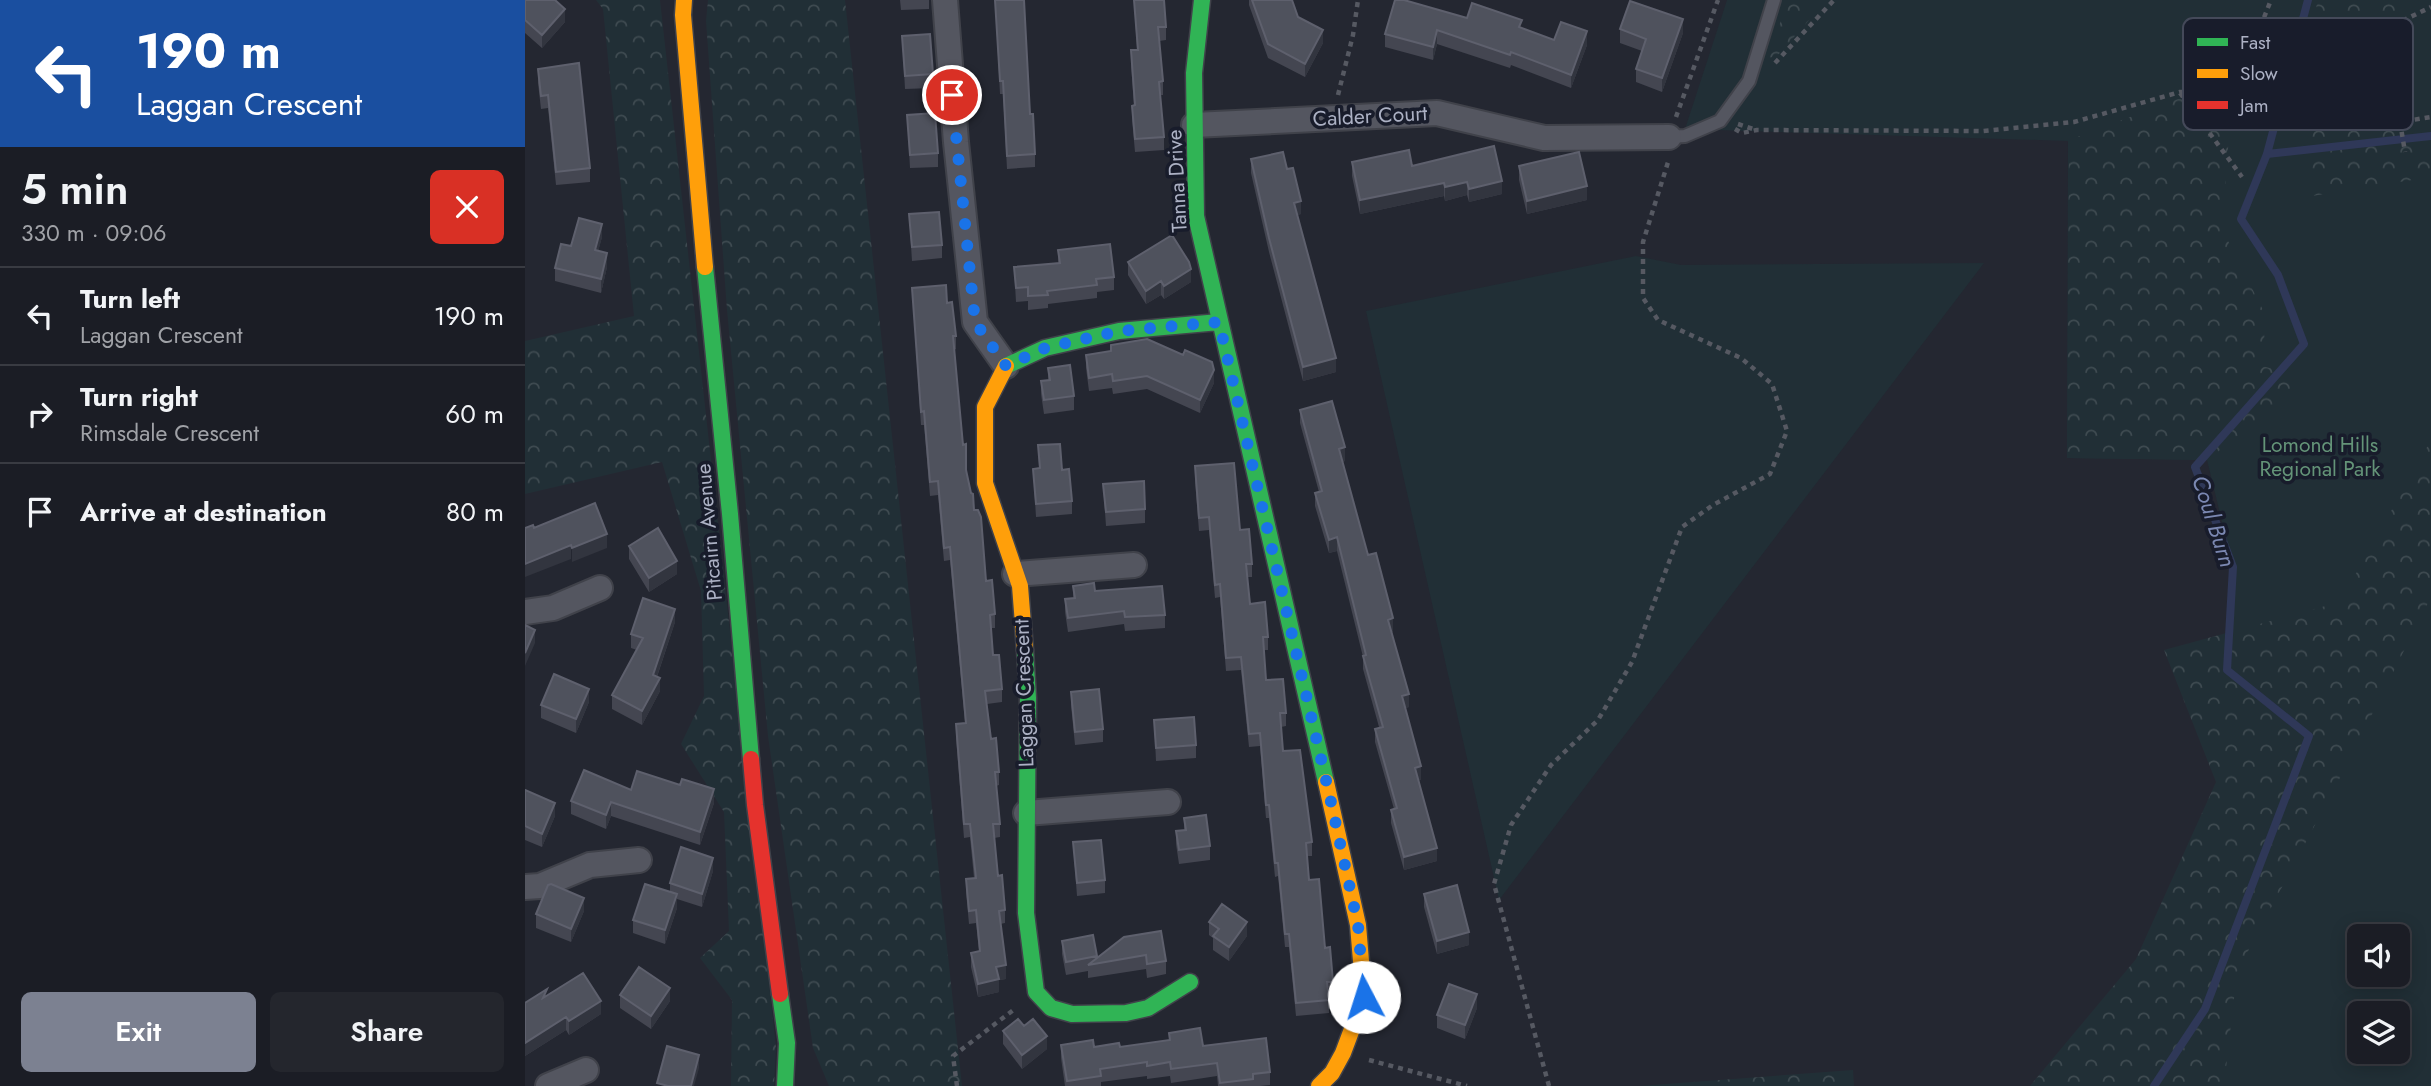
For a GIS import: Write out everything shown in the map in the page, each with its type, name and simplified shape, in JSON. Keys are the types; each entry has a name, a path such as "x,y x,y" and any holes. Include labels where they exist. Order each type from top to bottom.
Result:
{"street":[{"path":"945,0 956,142 975,322 1006,366 1045,348 1119,331 1219,322"},
{"name":"Tanna Drive","path":"1202,0 1194,73 1196,216 1358,925 1364,997 1343,1053 1332,1073 1319,1086"},
{"name":"Pitcairn Avenue","path":"681,5 755,805 787,1043 785,1086"},
{"name":"Calder Court","path":"1194,125 1437,113 1544,138 1669,137"},
{"name":"Laggan Crescent","path":"1006,366 985,407 985,483 1020,586 1028,698 1026,913 1036,992"},
{"path":"1016,574 1134,565"},
{"path":"525,612 553,608 600,588"},
{"path":"1026,813 1168,802"},
{"path":"525,887 540,886 590,865 639,860"},
{"path":"1036,992 1051,1008 1072,1013 1126,1013 1148,1008 1190,982"},
{"name":"Pitcairn Avenue","path":"787,1043 802,1081"},
{"path":"548,1086 586,1070"}],"lane":[{"path":"1669,137 1685,136 1720,121 1749,81 1774,0"}],"path":[{"path":"1332,118 1353,35 1358,0"},
{"path":"1549,1086 1494,884 1511,825 1551,765 1598,720 1632,662 1682,527 1713,505 1770,474 1787,431 1772,384 1741,358 1658,320 1643,298 1643,242 1669,163 1669,137 1718,0"},
{"path":"1749,81 1767,65 1776,62 1834,0"},
{"path":"2264,18 2271,0"},
{"path":"2408,18 2431,7"},
{"path":"2180,92 2183,96"},
{"path":"1757,130 1983,131 2074,122 2183,92"},
{"path":"2413,120 2431,117"},
{"path":"2208,130 2242,177"},
{"path":"2402,130 2405,152"},
{"path":"957,1086 953,1056 1036,992"},
{"path":"1343,1053 1467,1086"}],"green space":[{"path":"596,0 660,0 776,1047 774,1086 731,1086 732,1000 700,958 729,931 724,812 681,744 704,696 701,591 662,462 525,494 525,341 634,316 603,9"},
{"path":"708,0 845,0 962,1086 829,1086 813,1048 768,736 727,310 706,21"},
{"name":"Lomond Hills Regional Park","path":"1727,0 2431,0 2431,1086 2140,1086 2205,1009 2233,567 2207,460 2067,458 2068,141 1685,129"},
{"path":"1788,0 1827,0 1777,56 1768,58"},
{"path":"2318,0 2426,0 2391,18 2314,18"},
{"path":"2183,99 2183,130 2229,130 2222,229 2266,316 2262,366 2313,379 2207,460 2067,458 2069,140"},
{"path":"2300,130 2398,130 2418,141 2431,139 2431,177 2312,196"},
{"path":"1636,256 1681,265 1984,263 1499,900 1366,311"},
{"path":"2431,440 2431,597 2343,772 2237,972 2224,1086 2030,1086 2136,959 2216,782 2164,650 2340,602"},
{"path":"1853,1070 1854,1086 1639,1086"}],"building":[{"path":"525,0 555,0 565,9 542,35 525,20"},
{"path":"995,0 1024,0 1030,114 1033,114 1035,154 1007,156"},
{"path":"1134,0 1164,0 1166,27 1158,27 1164,137 1135,139 1131,50 1138,50"},
{"path":"1252,0 1292,0 1298,17 1323,30 1305,64 1268,44"},
{"path":"1395,0 1404,0 1467,18 1472,3 1522,20 1519,27 1554,40 1561,22 1587,31 1571,75 1511,52 1510,55 1437,30 1433,47 1385,34"},
{"path":"1630,1 1683,19 1662,78 1636,69 1646,39 1620,29"},
{"path":"930,34 933,74 905,76 902,36"},
{"path":"579,63 590,168 556,172 548,95 541,96 538,69"},
{"path":"935,113 938,153 910,155 907,115"},
{"path":"1494,146 1502,181 1469,189 1467,182 1445,187 1444,183 1360,200 1352,162 1409,150 1412,166"},
{"path":"1283,152 1287,169 1293,168 1301,201 1294,203 1336,358 1303,367 1251,159"},
{"path":"1579,152 1587,186 1527,201 1519,166"},
{"path":"939,212 942,245 912,247 909,214"},
{"path":"579,218 602,224 595,250 607,253 601,279 555,268 561,244 571,246"},
{"path":"1172,235 1191,269 1164,286 1161,281 1146,291 1128,262"},
{"path":"1110,244 1114,277 1096,279 1097,285 1047,291 1048,295 1028,296 1028,287 1016,288 1014,267 1060,263 1058,250"},
{"path":"946,285 947,303 952,302 956,336 953,336 963,445 966,444 966,470 973,494 974,510 978,510 981,517 986,581 992,580 995,614 990,615 993,655 999,655 1002,689 985,691 991,739 996,738 999,772 995,772 1000,824 993,824 998,876 1002,875 1005,910 999,911 1006,965 996,967 999,979 978,984 971,953 980,951 976,910 969,911 966,879 976,878 970,824 964,824 956,724 966,723 950,547 944,548 938,481 930,482 924,411 921,412 912,288"},
{"path":"1147,339 1183,355 1185,350 1212,362 1214,370 1200,400 1147,376 1113,381 1112,374 1089,378 1086,355 1111,351 1111,345"},
{"path":"1070,365 1074,396 1044,400 1041,381 1050,380 1048,368"},
{"path":"1332,401 1345,447 1339,449 1368,555 1376,553 1393,618 1388,620 1409,694 1402,696 1421,766 1415,768 1437,848 1404,857 1391,810 1397,808 1375,729 1383,727 1363,656 1366,655 1337,537 1329,540 1315,493 1322,491 1300,410"},
{"path":"1060,444 1062,470 1069,469 1072,501 1036,504 1033,469 1040,468 1038,445"},
{"path":"1234,463 1240,530 1249,529 1252,564 1246,564 1250,604 1265,602 1268,637 1263,637 1266,680 1283,679 1286,713 1280,713 1283,751 1300,750 1312,842 1306,843 1309,880 1319,879 1325,948 1330,947 1333,982 1327,982 1329,1000 1296,1003 1289,934 1285,934 1278,863 1275,863 1269,805 1266,805 1260,733 1249,734 1241,657 1226,658 1220,584 1215,585 1209,517 1199,518 1195,466"},
{"path":"1144,481 1145,509 1106,512 1103,484"},
{"path":"595,503 607,534 525,564 525,528 533,525 534,528"},
{"path":"658,528 677,561 649,578 629,546"},
{"path":"1094,583 1095,591 1162,586 1165,615 1125,617 1124,611 1068,618 1065,599 1075,598 1073,586"},
{"path":"643,598 675,609 653,675 660,678 642,711 612,695 643,638 631,634"},
{"path":"525,625 535,630 525,653"},
{"path":"554,674 589,689 576,719 541,705"},
{"path":"1099,689 1103,729 1075,732 1071,692"},
{"path":"1194,717 1196,745 1156,748 1154,720"},
{"path":"584,770 631,790 637,771 680,785 682,779 714,789 700,832 611,802 606,815 571,801"},
{"path":"525,790 555,803 542,834 525,826"},
{"path":"1206,815 1210,846 1179,850 1176,831 1186,830 1184,818"},
{"path":"1101,840 1105,880 1077,883 1073,842"},
{"path":"681,847 713,858 702,894 670,883"},
{"path":"645,884 677,894 665,930 633,920"},
{"path":"548,885 584,898 571,929 536,914"},
{"path":"1457,885 1469,932 1437,941 1424,894"},
{"path":"1222,904 1247,922 1229,947 1213,936 1219,929 1209,922"},
{"path":"1161,931 1166,961 1147,964 1146,955 1088,965 1124,937"},
{"path":"1093,935 1097,956 1066,962 1062,941"},
{"path":"639,967 670,988 651,1016 620,995"},
{"path":"583,973 601,1001 569,1021 566,1017 525,1043 525,1003 547,989 543,998"},
{"path":"1449,984 1477,994 1465,1025 1437,1015"},
{"path":"1018,1019 1024,1026 1033,1019 1047,1036 1022,1055 1003,1031"},
{"path":"1200,1028 1203,1046 1266,1038 1270,1072 1253,1074 1253,1079 1220,1083 1217,1063 1171,1069 1170,1062 1147,1066 1147,1062 1100,1069 1101,1076 1067,1081 1061,1045 1093,1040 1094,1047 1119,1043 1120,1047 1170,1040 1169,1033"},
{"path":"667,1046 699,1055 691,1086 657,1083"}],"waterway":[{"name":"Coul Burn","path":"2303,18 2308,0"},
{"name":"Coul Burn","path":"2154,1086 2205,1009 2309,736 2227,670 2233,567 2195,467 2304,344 2278,275 2241,219 2267,154 2273,130"},
{"path":"2267,154 2431,136"}],"traffic: fast":[{"path":"1202,0 1194,73 1196,216 1326,782"},
{"path":"705,267 751,759"},
{"path":"1006,366 1045,348 1119,331 1219,322"},
{"path":"1025,650 1028,698 1026,913 1036,992 1051,1008 1072,1014 1126,1013 1148,1008 1190,982"},
{"path":"780,994 787,1043 785,1086"}],"traffic: slow":[{"path":"684,0 683,15 705,267"},
{"path":"1006,366 985,407 985,483 1020,586 1025,650"},
{"path":"1319,1086 1332,1073 1343,1053 1364,997 1358,925 1326,782"}],"traffic: jam":[{"path":"751,759 780,994"}],"route":[{"path":"952,95 975,322 1006,366 1045,348 1119,331 1219,322 1358,925 1364,997"}]}
